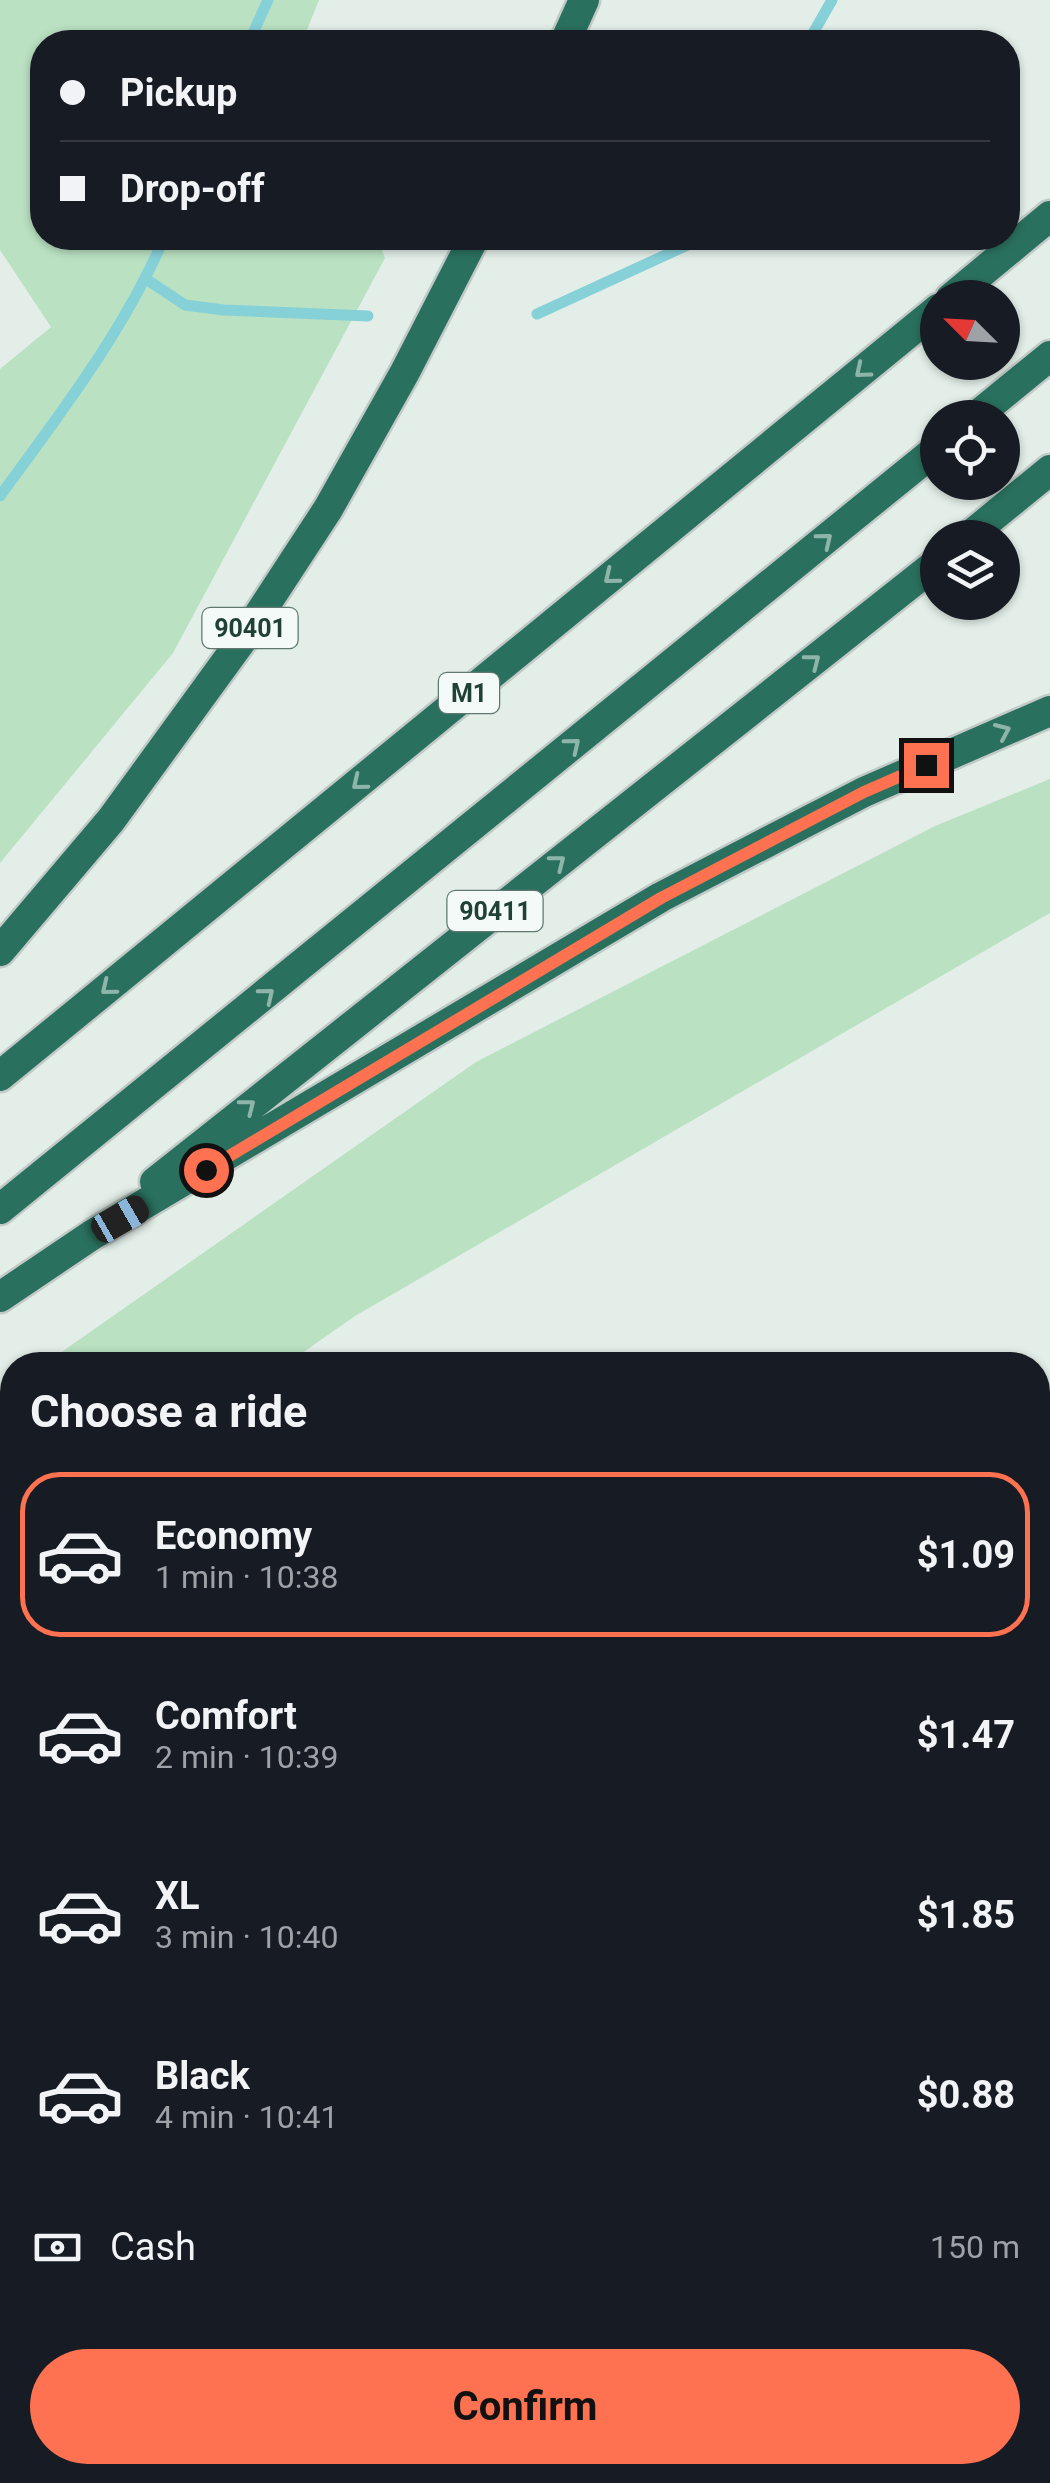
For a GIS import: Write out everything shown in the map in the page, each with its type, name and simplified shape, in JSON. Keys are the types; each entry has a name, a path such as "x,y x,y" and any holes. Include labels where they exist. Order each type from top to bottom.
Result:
{"highway":[{"path":"571,30 584,0"},
{"path":"1020,241 1050,216"},
{"name":"90401","path":"0,951 110,820 247,632 328,509 468,250"},
{"path":"973,280 1009,250"},
{"name":"M1","path":"0,1076 920,324"},
{"path":"996,400 1050,356"},
{"path":"0,1209 920,463"},
{"path":"989,520 1050,470"},
{"name":"90411","path":"92,1236 221,1128 920,576"},
{"path":"0,1297 92,1236 661,898 864,792 1050,710"}],"green space":[{"path":"0,0 319,0 307,30 30,30 30,250 382,250 385,258 173,653 0,863 0,369 51,327 0,250"},
{"path":"1050,779 1050,913 355,1316 304,1352 62,1352 476,1062 935,826"}],"waterway":[{"path":"254,30 268,0"},
{"path":"815,30 832,0"},
{"path":"0,496 110,339 158,250"},
{"path":"537,314 677,250"},
{"path":"146,279 185,305 368,316"}],"route":[{"path":"206,1170 661,898 864,792 926,765"}]}
